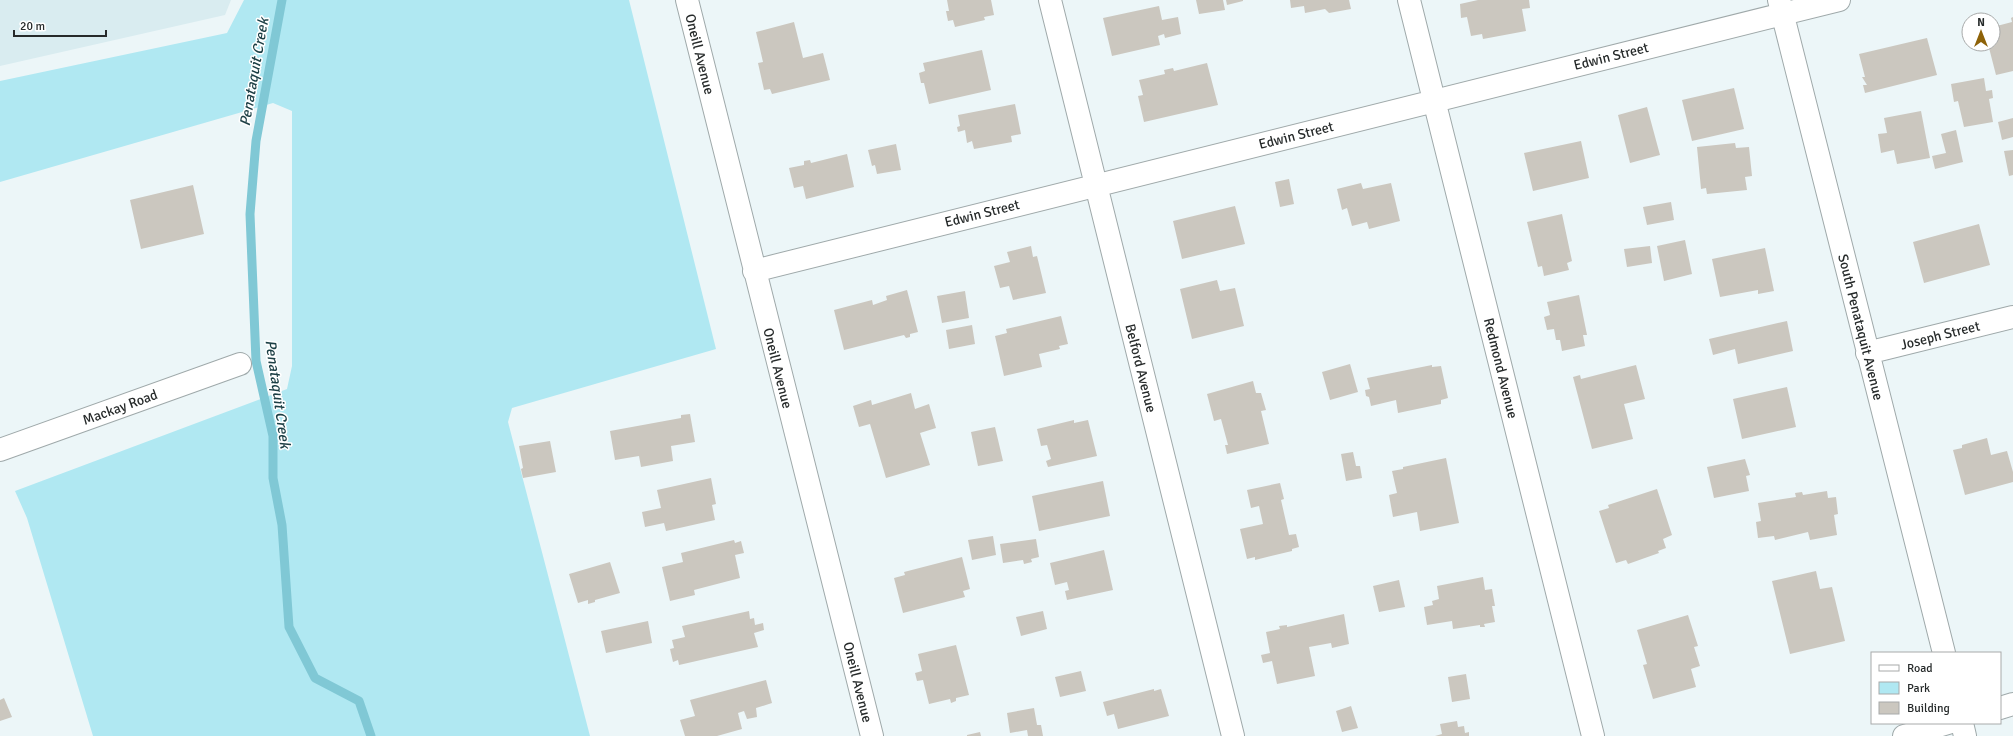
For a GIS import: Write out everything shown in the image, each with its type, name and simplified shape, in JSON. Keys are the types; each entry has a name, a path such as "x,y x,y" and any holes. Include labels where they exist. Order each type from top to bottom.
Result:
{"street":[{"name":"Oneill Avenue","path":"687,0 872,736"},
{"name":"Belford Avenue","path":"1050,0 1233,736"},
{"name":"Redmond Avenue","path":"1409,0 1592,736"},
{"name":"Edwin Street","path":"754,271 1434,100 1781,7 1839,0"},
{"name":"South Penataquit Avenue","path":"1781,7 1867,354 1944,652"},
{"name":"Joseph Street","path":"1867,354 2013,317"},
{"name":"Mackay Road","path":"0,450 240,364"},
{"path":"2001,708 2013,704"},
{"path":"1904,736 1945,724"},
{"path":"1962,724 1966,736"}],"shaded area":[{"path":"0,0 231,0 225,15 0,66"}],"green space":[{"path":"244,0 629,0 716,349 512,408 508,422 590,736 93,736 27,518 15,491 287,389 292,366 292,111 273,103 0,182 0,81 227,33"}],"building":[{"path":"947,0 991,0 994,15 984,17 985,20 955,27 953,20 948,21 946,11 949,11"},
{"path":"1196,0 1223,0 1225,10 1199,14"},
{"path":"1226,0 1243,0 1243,1 1227,5"},
{"path":"1290,0 1349,0 1351,9 1329,13 1325,9 1305,13 1304,6 1291,8"},
{"path":"1478,0 1529,0 1530,8 1522,9 1526,31 1483,39 1482,34 1471,36 1467,17 1461,18 1460,4"},
{"path":"1159,6 1162,20 1178,17 1181,34 1165,38 1164,34 1158,36 1160,45 1112,56 1103,18"},
{"path":"2013,17 2013,71 1996,75 1990,52 2001,52 2001,25 2012,22 2011,18"},
{"path":"794,22 803,58 823,53 830,80 772,94 770,89 764,90 758,63 763,62 756,32"},
{"path":"1927,38 1937,75 1865,93 1863,85 1867,85 1862,77 1865,77 1859,54"},
{"path":"982,50 991,90 929,104 924,83 921,83 919,73 925,71 923,63"},
{"path":"1207,63 1218,105 1144,122 1138,96 1143,95 1139,80 1165,74 1164,70 1173,68 1174,71"},
{"path":"1984,78 1986,91 1992,90 1993,98 1989,99 1993,122 1964,127 1958,101 1954,102 1951,84"},
{"path":"1734,88 1744,129 1692,141 1682,100"},
{"path":"1015,104 1021,134 1011,136 1012,142 974,149 972,141 967,143 965,130 958,132 957,127 960,126 958,115"},
{"path":"1647,107 1660,155 1630,163 1618,115"},
{"path":"1921,111 1930,158 1897,164 1894,150 1881,153 1878,134 1887,133 1884,118"},
{"path":"2013,118 2013,137 2002,140 1998,122"},
{"path":"1956,130 1963,162 1935,169 1932,156 1946,153 1941,134"},
{"path":"1581,141 1589,178 1533,191 1524,153"},
{"path":"1735,143 1736,148 1749,147 1752,176 1745,177 1747,190 1707,194 1706,188 1701,189 1697,147"},
{"path":"896,144 901,170 877,174 875,165 872,166 868,150"},
{"path":"2013,150 2013,175 2009,176 2004,151"},
{"path":"847,154 854,187 806,199 803,186 794,188 789,168 804,165 804,161 810,160 811,163"},
{"path":"1289,179 1294,204 1280,207 1275,182"},
{"path":"1361,183 1363,189 1391,183 1400,221 1369,229 1367,222 1352,226 1347,208 1342,210 1337,189"},
{"path":"193,185 204,234 141,249 130,200"},
{"path":"1671,202 1674,220 1647,225 1643,207"},
{"path":"1235,206 1245,244 1182,259 1173,221"},
{"path":"1562,214 1572,261 1567,263 1569,270 1544,276 1542,266 1538,267 1527,222"},
{"path":"1979,224 1990,265 1924,283 1913,242"},
{"path":"1685,240 1692,274 1664,281 1657,246"},
{"path":"1031,246 1033,257 1037,256 1046,293 1013,300 1009,286 1000,288 994,266 1010,262 1007,252"},
{"path":"1650,246 1652,263 1627,267 1624,249"},
{"path":"1765,248 1774,291 1758,294 1758,290 1720,297 1712,259"},
{"path":"1217,280 1220,291 1235,288 1244,326 1192,339 1180,289"},
{"path":"907,290 918,332 910,334 910,337 906,338 904,335 844,350 834,310 872,300 873,305 887,300 886,296"},
{"path":"965,291 969,318 942,323 937,296"},
{"path":"1579,295 1587,335 1583,335 1585,346 1562,351 1560,340 1556,340 1554,329 1547,330 1544,317 1550,315 1547,302"},
{"path":"1061,316 1068,344 1059,346 1060,349 1039,354 1042,367 1004,376 995,336 1007,333 1006,329"},
{"path":"1787,321 1793,351 1738,364 1735,349 1713,355 1709,339"},
{"path":"972,325 975,344 949,349 946,330"},
{"path":"1350,364 1358,392 1330,400 1322,372"},
{"path":"1432,365 1432,367 1441,366 1448,398 1441,400 1441,404 1398,413 1396,400 1371,406 1369,397 1366,396 1365,390 1370,389 1367,378"},
{"path":"1636,365 1645,399 1624,404 1633,439 1592,449 1573,377 1580,375 1581,379"},
{"path":"1253,381 1256,393 1261,393 1266,410 1261,411 1269,444 1227,454 1225,445 1228,445 1221,419 1214,421 1207,394"},
{"path":"1787,387 1796,427 1742,439 1733,399"},
{"path":"911,393 915,409 929,404 936,428 920,433 930,465 886,478 870,424 859,427 853,406 871,400 872,405"},
{"path":"690,414 695,442 671,446 673,461 641,467 639,456 615,460 610,431 681,418 681,415"},
{"path":"1074,420 1074,423 1088,420 1097,456 1048,467 1046,461 1051,459 1047,445 1041,446 1037,429"},
{"path":"995,427 1003,461 978,466 971,432"},
{"path":"1987,438 1991,455 2007,451 2013,472 2013,482 1965,495 1953,450 1962,448 1962,445"},
{"path":"550,441 556,472 523,478 521,469 523,468 519,446"},
{"path":"1353,452 1356,466 1360,466 1362,478 1346,481 1341,454"},
{"path":"1446,458 1459,523 1420,531 1417,512 1393,517 1389,495 1397,493 1392,471 1403,469 1403,467"},
{"path":"1745,459 1750,475 1746,476 1749,491 1714,498 1707,467"},
{"path":"711,478 716,504 712,505 715,520 666,531 664,523 645,527 642,512 661,508 657,490"},
{"path":"1103,481 1110,516 1039,531 1032,496"},
{"path":"1280,483 1284,499 1281,500 1289,535 1296,534 1299,547 1292,549 1292,551 1255,560 1255,557 1247,559 1240,529 1263,524 1259,506 1251,508 1247,490"},
{"path":"1657,489 1672,535 1663,539 1666,548 1658,551 1659,553 1628,564 1626,560 1616,563 1599,511 1609,508 1608,505"},
{"path":"1827,491 1828,498 1836,497 1838,514 1834,515 1837,535 1810,540 1808,532 1775,540 1774,536 1758,538 1756,522 1761,521 1758,503 1796,497 1795,493 1802,492 1803,495"},
{"path":"993,536 996,555 972,560 968,540"},
{"path":"1036,539 1039,557 1031,559 1032,562 1024,564 1023,560 1003,563 1000,544"},
{"path":"734,540 735,543 741,541 744,553 735,555 740,578 694,590 695,595 670,601 662,567 683,562 681,553"},
{"path":"1104,550 1113,590 1067,600 1065,591 1069,590 1067,582 1055,585 1050,563"},
{"path":"962,557 970,589 963,591 965,597 903,613 894,578 905,575 904,572"},
{"path":"610,562 620,593 595,600 595,602 588,604 588,600 578,603 569,574"},
{"path":"1816,571 1820,589 1832,587 1845,641 1790,654 1772,581"},
{"path":"1483,577 1485,590 1492,589 1495,606 1492,606 1495,622 1484,624 1485,627 1480,627 1480,625 1453,629 1452,621 1427,625 1424,607 1433,605 1432,601 1439,599 1437,586"},
{"path":"1399,580 1405,607 1379,612 1373,586"},
{"path":"749,611 750,619 754,618 755,625 763,623 764,630 754,633 758,647 679,665 678,660 673,662 670,649 674,648 672,640 685,637 682,626"},
{"path":"1043,611 1047,629 1021,636 1016,617"},
{"path":"1344,614 1349,644 1332,648 1331,643 1309,647 1315,676 1277,684 1272,661 1263,663 1261,655 1270,653 1266,632 1280,629 1279,626 1287,625 1287,627"},
{"path":"1688,615 1698,646 1694,647 1700,666 1691,669 1696,687 1653,699 1643,665 1647,664 1637,630"},
{"path":"648,621 652,643 606,653 601,631"},
{"path":"956,645 969,695 956,698 956,701 951,703 950,699 929,704 923,680 917,681 915,673 922,671 918,654"},
{"path":"1081,671 1086,691 1060,697 1055,677"},
{"path":"1466,674 1470,699 1452,702 1448,677"},
{"path":"766,680 772,703 756,708 757,717 747,719 744,711 738,713 742,729 717,736 685,736 680,720 695,716 690,700"},
{"path":"1154,689 1154,691 1161,689 1169,716 1118,729 1114,714 1107,716 1103,702"},
{"path":"4,698 12,717 0,721 0,700"},
{"path":"1351,706 1358,728 1342,732 1336,711"},
{"path":"1034,708 1037,725 1041,725 1043,736 1028,736 1027,730 1010,733 1007,713"},
{"path":"1457,721 1458,727 1464,726 1465,733 1469,732 1469,736 1435,736 1442,734 1440,724"},
{"path":"980,732 981,736 967,736 967,735"}],"waterway":[{"name":"Penataquit Creek","path":"282,0 256,141 250,214 256,361 273,436 273,478 282,525 289,627 315,678 359,701 371,736"}]}
